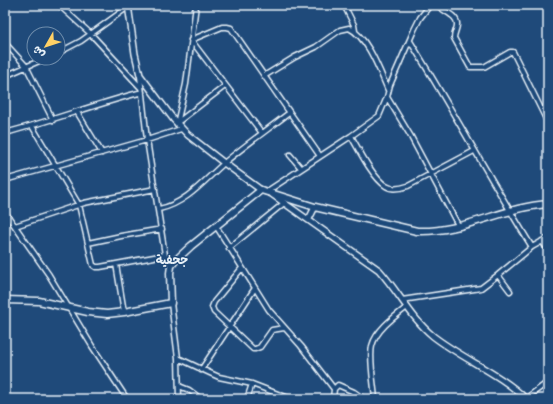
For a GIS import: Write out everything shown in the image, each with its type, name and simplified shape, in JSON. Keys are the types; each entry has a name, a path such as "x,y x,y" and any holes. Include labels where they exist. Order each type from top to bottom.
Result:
{"main road":[{"path":"5,300 39,301 100,314 124,312 171,303 169,282 171,266 183,253 216,226 267,192 315,207 411,230 431,231 459,227 524,208 548,204"}],"street":[{"path":"58,5 91,34 141,90"},
{"path":"179,125 196,5"},
{"path":"344,5 355,31"},
{"path":"267,192 377,118 420,18 430,5"},
{"path":"438,5 446,13 453,16 456,21 457,24 454,38 470,67 484,67 510,52 514,52 548,123"},
{"path":"66,49 91,34 128,6 135,54 140,75 147,140 165,255 171,266"},
{"path":"191,40 222,27 229,27 320,156"},
{"path":"264,76 295,57 316,47 340,30 349,28 355,31 366,43 388,90"},
{"path":"191,40 262,133"},
{"path":"410,41 532,247"},
{"path":"5,43 26,66 53,120"},
{"path":"5,76 26,66"},
{"path":"140,75 179,125 197,143 224,163 309,219 379,270 391,283 417,321 434,337 508,384 526,399 548,382"},
{"path":"5,180 147,140 179,125 225,86"},
{"path":"5,133 53,120 141,90"},
{"path":"387,97 410,135 459,227"},
{"path":"77,112 102,153"},
{"path":"159,209 166,208 179,202 224,163 289,113"},
{"path":"32,126 79,205 94,266 100,267 165,255"},
{"path":"351,136 377,178 387,187 403,188 474,150"},
{"path":"290,155 301,168"},
{"path":"15,226 79,205 155,189"},
{"path":"230,248 284,203"},
{"path":"309,219 315,207"},
{"path":"5,212 70,308 92,346 128,399"},
{"path":"216,226 269,310 301,346 334,389"},
{"path":"88,243 162,229"},
{"path":"402,300 476,289 483,286 498,275 532,247 548,238"},
{"path":"542,241 548,250"},
{"path":"116,264 124,312"},
{"path":"242,268 214,302 212,307 214,312 253,349 260,347 272,330 284,328"},
{"path":"498,275 510,291"},
{"path":"201,370 255,288"},
{"path":"171,303 178,358 180,386 179,399"},
{"path":"375,399 372,344 388,324 407,307"},
{"path":"178,358 201,370 219,377 252,384 291,399"},
{"path":"247,399 252,384"},
{"path":"332,399 334,389 340,385 364,399"},
{"path":"180,386 189,390 200,399"}],"district":[{"name":"جحفية","path":"172,260"}]}
